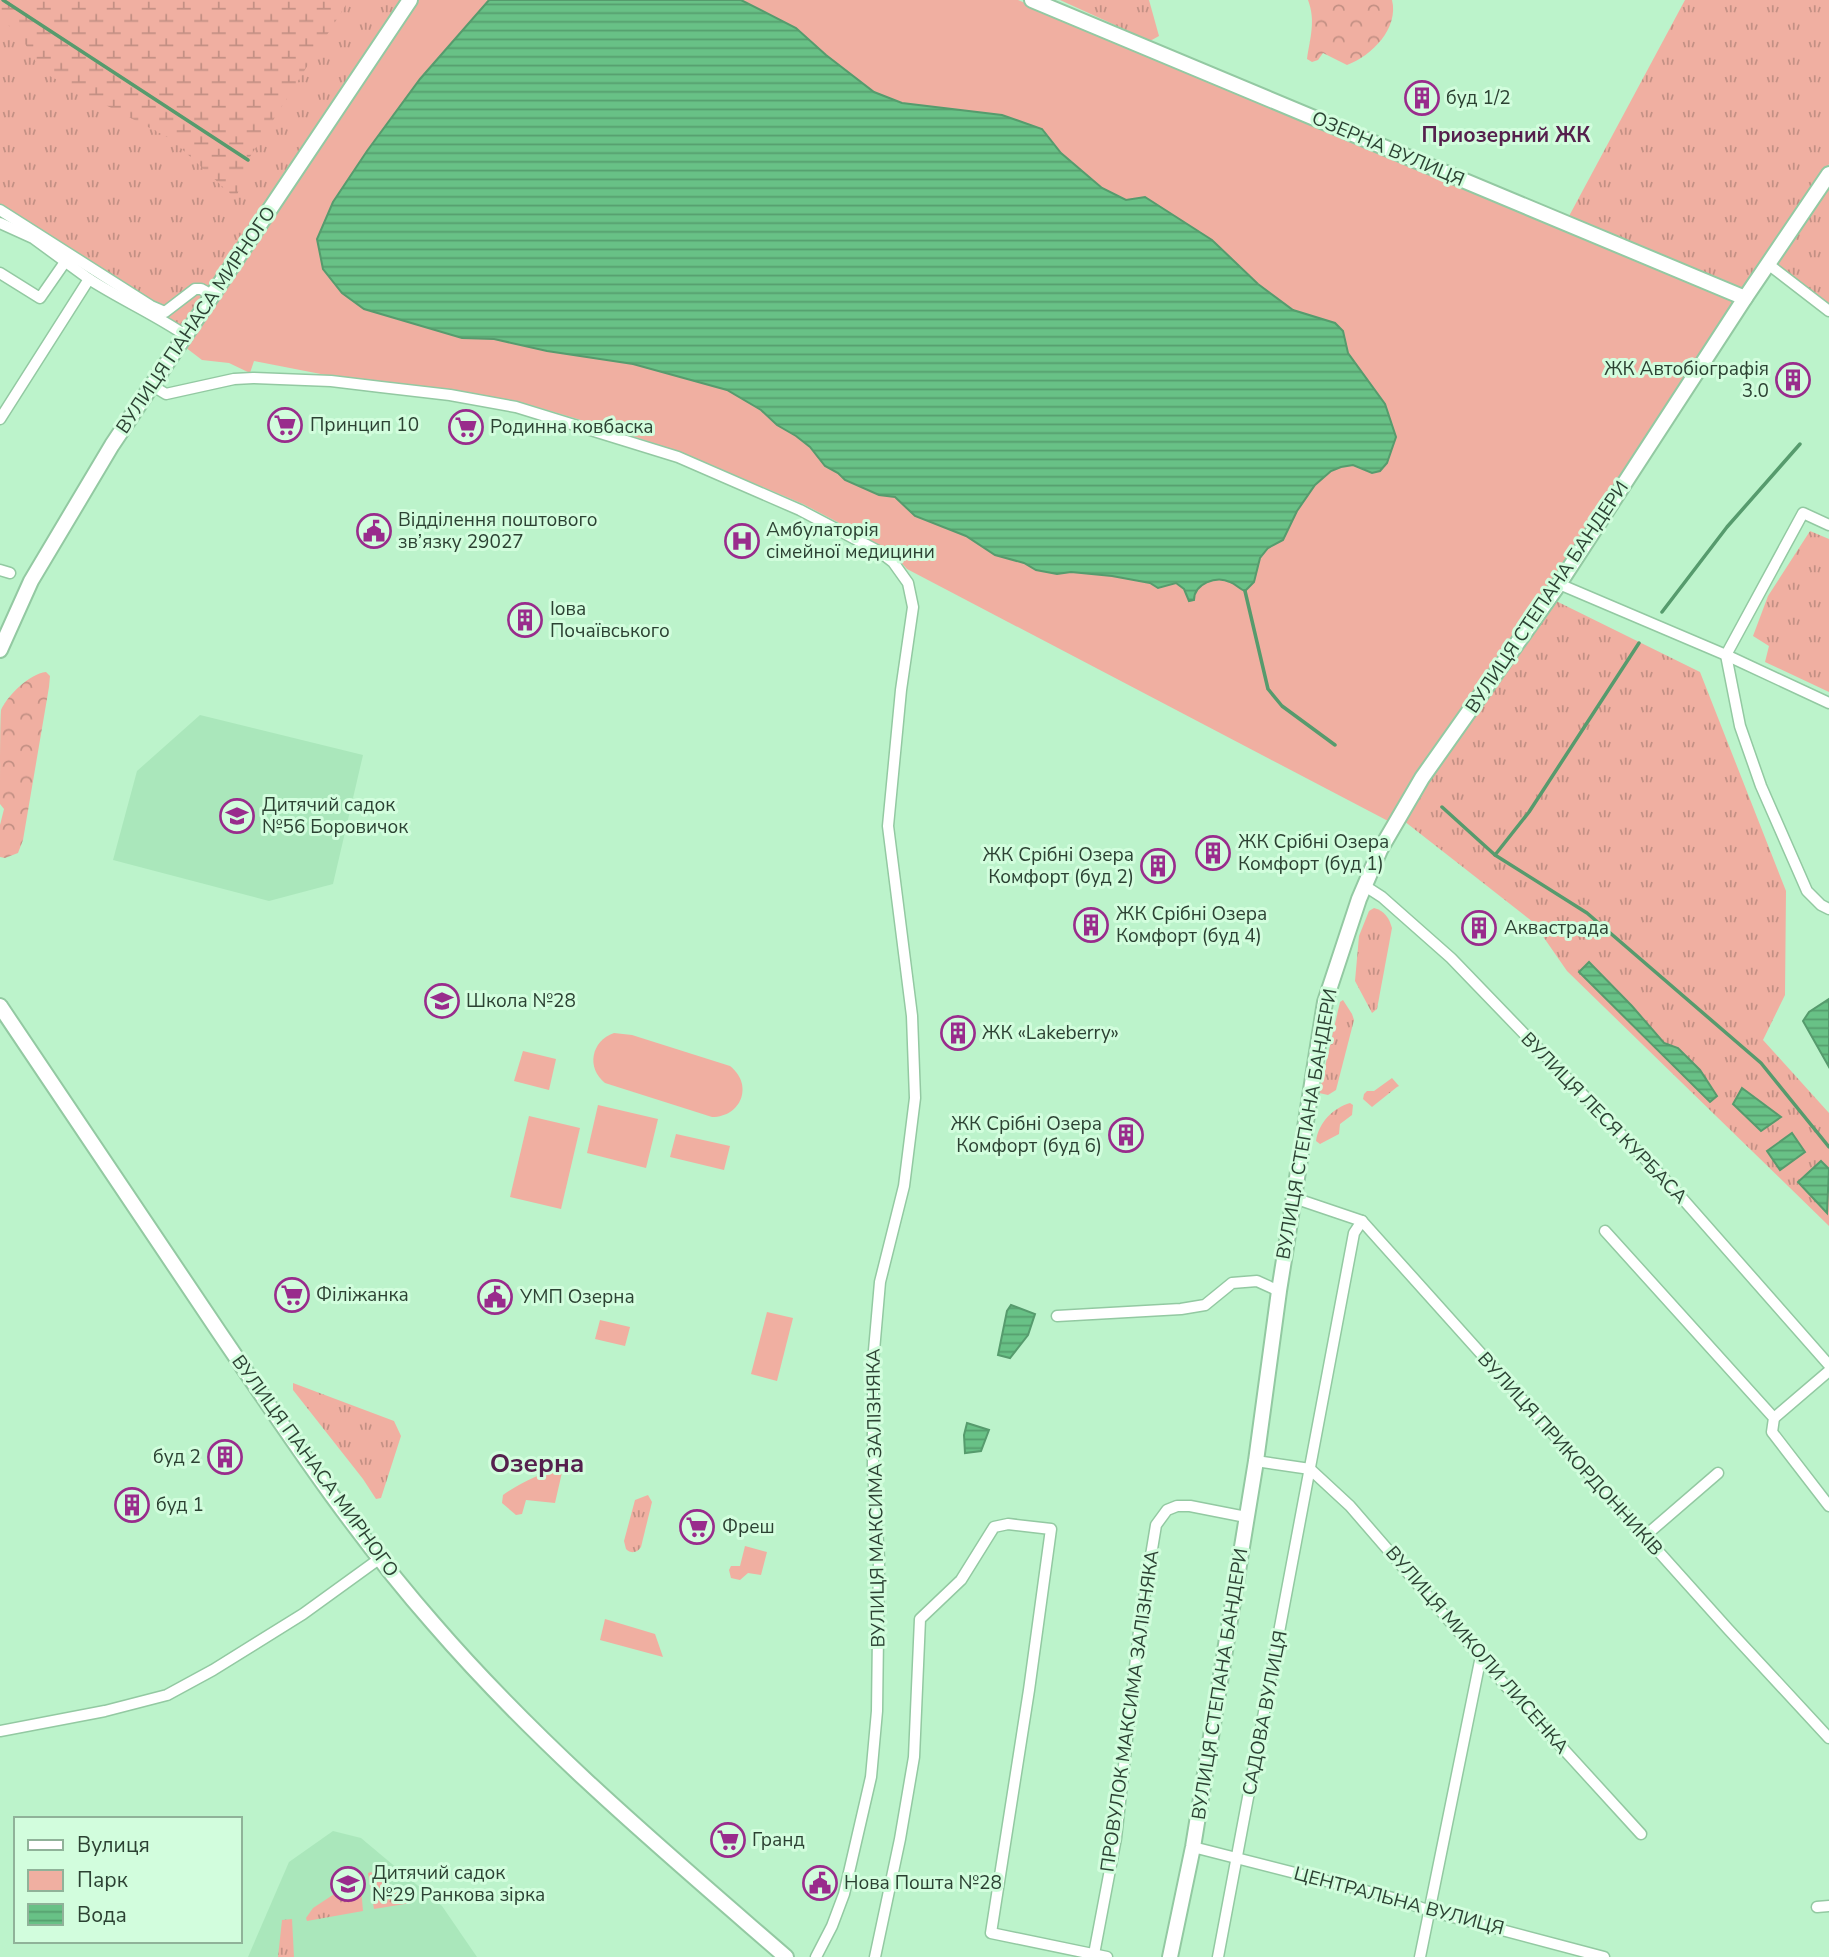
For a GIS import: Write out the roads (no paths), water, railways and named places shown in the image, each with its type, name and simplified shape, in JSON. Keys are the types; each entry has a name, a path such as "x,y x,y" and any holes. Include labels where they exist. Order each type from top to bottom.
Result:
{"main road":[{"name":"ВУЛИЦЯ ПАНАСА МИРНОГО","path":"0,650 31,581 59,530 151,385 410,0"},
{"name":"ОЗЕРНА ВУЛИЦЯ","path":"1032,0 1745,299"},
{"name":"ВУЛИЦЯ СТЕПАНА БАНДЕРИ","path":"1170,1957 1194,1847 1325,1002 1365,886 1380,850 1422,778 1559,584 1829,174"},
{"name":"ВУЛИЦЯ ПАНАСА МИРНОГО","path":"0,1006 291,1438 379,1559 434,1625 508,1705 576,1771 786,1957"}],"street":[{"path":"0,210 151,306 165,312 195,289 212,295"},
{"path":"0,223 33,238 89,279 185,335"},
{"path":"0,273 40,298 65,262"},
{"path":"1768,264 1829,311"},
{"path":"0,419 89,279"},
{"name":"ВУЛИЦЯ МАКСИМА ЗАЛІЗНЯКА","path":"151,385 166,394 234,379 331,381 450,395 516,407 678,457 800,510 880,552 893,562 908,583 913,607 901,690 888,826 912,1016 915,1098 904,1186 880,1282 873,1362 873,1470 879,1559 877,1710 871,1777 849,1875 837,1914 816,1957"},
{"path":"1829,525 1803,513 1726,654 1740,726 1762,786 1807,891 1829,909"},
{"path":"1559,584 1726,654 1829,703"},
{"name":"ВУЛИЦЯ ЛЕСЯ КУРБАСА","path":"1365,886 1382,897 1451,958 1674,1189 1829,1365"},
{"name":"ВУЛИЦЯ ПРИКОРДОННИКІВ","path":"1294,1198 1362,1221 1829,1738"},
{"name":"САДОВА ВУЛИЦЯ","path":"1218,1957 1354,1233 1362,1221"},
{"path":"1605,1231 1774,1418"},
{"path":"1057,1316 1181,1310 1205,1305 1232,1283 1257,1281 1279,1291"},
{"path":"1829,1371 1774,1418 1772,1432 1829,1506"},
{"path":"1255,1461 1310,1469"},
{"name":"ВУЛИЦЯ МИКОЛИ ЛИСЕНКА","path":"1310,1469 1350,1506 1641,1834"},
{"path":"1645,1536 1718,1473"},
{"name":"ПРОВУЛОК МАКСИМА ЗАЛІЗНЯКА","path":"1094,1954 1116,1838 1140,1622 1156,1525 1167,1510 1177,1506 1246,1517"},
{"name":"ВУЛИЦЯ МАКСИМА ЗАЛІЗНЯКА","path":"875,1957 914,1758 920,1619 961,1580 994,1527 1008,1524 1051,1529 990,1933 1094,1954"},
{"path":"0,1731 105,1711 167,1695 303,1614 379,1559"},
{"path":"1420,1957 1481,1656"},
{"name":"ЦЕНТРАЛЬНА ВУЛИЦЯ","path":"1194,1847 1397,1899 1430,1911 1604,1957"},
{"path":"1817,1907 1829,1906"},
{"path":"1094,1954 1107,1957"}],"water":[{"path":"489,0 741,0 796,28 874,92 902,103 1002,115 1042,129 1061,153 1102,188 1126,200 1145,197 1212,240 1258,284 1293,310 1335,323 1343,331 1348,353 1385,404 1396,437 1387,463 1380,471 1372,473 1353,465 1331,471 1315,485 1297,511 1283,540 1268,548 1260,558 1254,582 1245,591 1224,580 1212,580 1202,585 1194,600 1189,601 1184,589 1176,583 1158,588 1150,583 1112,576 1071,572 1057,574 1036,570 1024,563 995,555 966,536 915,516 895,497 879,495 845,480 825,466 810,447 796,436 777,425 761,410 727,390 633,364 547,351 494,339 462,338 364,309 342,293 323,269 317,239 333,202 367,151 420,79"},
{"path":"1589,962 1664,1043 1678,1048 1700,1070 1717,1096 1710,1102 1579,972"},
{"path":"1829,999 1829,1067 1803,1021 1809,1012"},
{"path":"1742,1088 1781,1117 1761,1131 1733,1104"},
{"path":"1792,1133 1805,1152 1780,1170 1767,1151"},
{"path":"1821,1161 1829,1169 1827,1213 1798,1182"},
{"path":"1011,1305 1035,1314 1028,1335 1010,1358 998,1355 1007,1311"},
{"path":"967,1423 989,1430 981,1451 965,1453 964,1435"}],"waterway":[{"path":"3,0 248,160"},
{"path":"1662,612 1727,527 1800,444"},
{"path":"1245,591 1268,689 1282,706 1335,745"},
{"path":"1495,855 1529,812 1639,643"},
{"path":"1442,807 1495,855 1587,913 1761,1063 1829,1147"}],"place":[{"name":"буд 1/2","path":"1422,98"},
{"name":"ЖК Автобіографія 3.0","path":"1793,380"},
{"name":"Принцип 10","path":"285,425"},
{"name":"Родинна ковбаска","path":"466,427"},
{"name":"Відділення поштового зв’язку 29027","path":"374,531"},
{"name":"Амбулаторія сімейної медицини","path":"742,541"},
{"name":"Іова Почаївського","path":"525,620"},
{"name":"Дитячий садок №56 Боровичок","path":"237,816"},
{"name":"ЖК Срібні Озера Комфорт (буд 1)","path":"1213,853"},
{"name":"ЖК Срібні Озера Комфорт (буд 2)","path":"1158,866"},
{"name":"ЖК Срібні Озера Комфорт (буд 4)","path":"1091,925"},
{"name":"Аквастрада","path":"1479,928"},
{"name":"Школа №28","path":"442,1001"},
{"name":"ЖК «Lakeberry»","path":"958,1033"},
{"name":"ЖК Срібні Озера Комфорт (буд 6)","path":"1126,1135"},
{"name":"Філіжанка","path":"292,1295"},
{"name":"УМП Озерна","path":"495,1297"},
{"name":"буд 2","path":"225,1457"},
{"name":"буд 1","path":"132,1505"},
{"name":"Фреш","path":"697,1527"},
{"name":"Гранд","path":"728,1840"},
{"name":"Нова Пошта №28","path":"820,1883"},
{"name":"Дитячий садок №29 Ранкова зірка","path":"348,1884"}],"district":[{"name":"Приозерний ЖК","path":"1506,135"},
{"name":"Озерна","path":"537,1463"}]}
